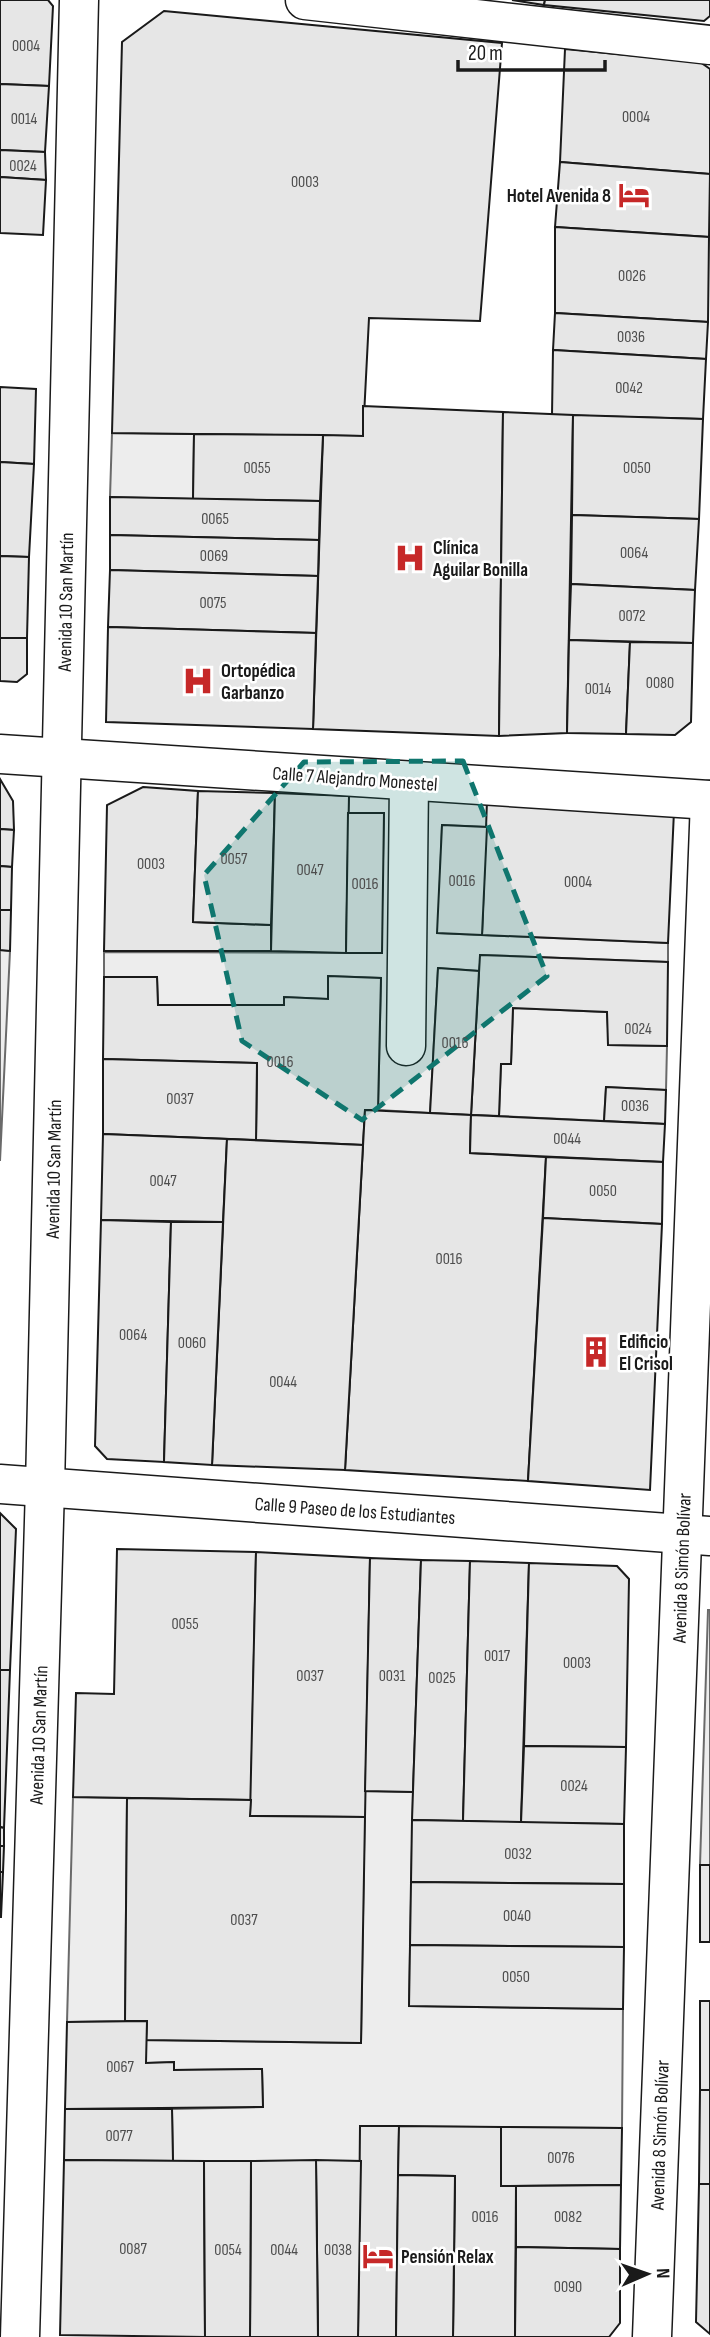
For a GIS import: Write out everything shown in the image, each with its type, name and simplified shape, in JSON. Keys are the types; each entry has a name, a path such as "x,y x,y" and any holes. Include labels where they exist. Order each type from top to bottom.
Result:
{"street":[{"name":"Avenida 10 San Martín","path":"20,2337 46,1486 79,0"},
{"path":"304,0 710,45"},
{"name":"Calle 7 Alejandro Monestel","path":"0,754 710,800"},
{"path":"406,1046 409,782"},
{"name":"Avenida 8 Simón Bolívar","path":"652,2337 696,1535 710,800"},
{"name":"Calle 9 Paseo de los Estudiantes","path":"0,1484 696,1535"}],"highlighted area":[{"path":"463,761 547,976 362,1120 242,1041 204,875 304,762"}],"shaded area":[{"path":"112,433 194,434 193,499 110,497"},
{"path":"349,796 487,801 487,827 442,825 438,933 668,943 668,962 481,955 479,971 438,968 430,1113 378,1110 381,978 328,976 328,999 284,997 284,1005 158,1005 157,977 104,977 104,952 381,953 384,814 348,813"},
{"path":"0,950 10,951 0,1161"},
{"path":"513,1008 607,1012 609,1045 667,1046 666,1090 606,1087 604,1121 499,1116 501,1064 511,1064"},
{"path":"708,1610 710,1865 700,1865"},
{"path":"365,1791 413,1792 409,2006 623,2009 622,2128 360,2126 361,2161 173,2161 172,2109 263,2107 262,2069 174,2070 174,2062 146,2063 146,2040 361,2043"},
{"path":"73,1797 127,1798 125,2021 67,2022"}],"building":[{"path":"0,0 48,0 53,6 49,86 0,84"},
{"path":"512,0 545,0 544,5"},
{"path":"545,0 710,0 710,16 704,21 544,5"},
{"path":"164,11 502,43 480,321 369,318 363,436 112,433 122,42"},
{"path":"565,49 700,62 710,69 710,174 560,162"},
{"path":"0,84 49,86 45,152 0,150"},
{"path":"0,150 45,152 46,180 0,177"},
{"name":"Hotel Avenida 8","path":"560,162 710,174 709,237 555,227"},
{"path":"0,177 46,180 43,235 0,233"},
{"path":"555,227 709,237 708,322 555,313"},
{"path":"555,313 708,322 706,359 553,350"},
{"path":"553,350 706,359 703,419 552,415"},
{"path":"0,387 36,389 34,464 0,462"},
{"name":"Clínica Aguilar Bonilla","path":"363,406 503,412 499,736 313,729 323,435 363,436"},
{"path":"503,412 573,415 567,733 499,736"},
{"path":"573,415 703,419 699,519 572,515"},
{"path":"194,434 323,435 320,501 193,499"},
{"path":"0,462 34,464 29,557 0,556"},
{"path":"110,497 320,501 319,540 110,535"},
{"path":"572,515 699,519 695,590 571,584"},
{"path":"110,535 319,540 318,576 110,570"},
{"path":"0,556 29,557 27,638 0,638"},
{"path":"110,570 318,576 316,633 108,627"},
{"path":"571,584 695,590 693,643 569,640"},
{"path":"108,627 316,633 313,729 106,722"},
{"path":"0,638 27,638 27,674 17,682 0,681"},
{"path":"569,640 630,642 626,734 567,733"},
{"path":"630,642 693,643 691,722 675,735 626,734"},
{"path":"0,779 13,801 14,830 0,829"},
{"path":"143,787 198,791 193,922 271,925 271,951 104,951 107,805"},
{"path":"198,791 275,793 271,925 193,922"},
{"path":"275,793 349,796 346,953 271,951"},
{"path":"487,801 674,811 668,943 482,935"},
{"path":"348,813 384,813 382,953 346,953"},
{"path":"442,825 487,827 482,935 437,933"},
{"path":"0,829 14,830 12,867 0,866"},
{"path":"0,866 12,867 11,910 0,910"},
{"path":"0,910 11,910 10,951 0,950"},
{"path":"480,955 668,962 667,1046 608,1045 607,1012 513,1008 511,1064 501,1064 499,1116 471,1115"},
{"path":"438,968 479,971 471,1115 430,1113"},
{"path":"328,976 381,978 378,1110 365,1110 363,1145 256,1140 257,1063 103,1059 104,977 157,977 158,1005 284,1005 284,997 328,999"},
{"path":"103,1059 257,1063 256,1140 103,1134"},
{"path":"606,1087 666,1090 665,1124 604,1121"},
{"path":"365,1110 471,1115 470,1153 546,1157 528,1481 345,1470"},
{"path":"471,1115 665,1124 663,1162 470,1153"},
{"path":"103,1134 227,1139 223,1222 101,1220"},
{"path":"227,1139 363,1145 345,1470 212,1465"},
{"path":"546,1157 663,1162 662,1224 543,1218"},
{"name":"Edificio El Crisol","path":"543,1218 662,1224 650,1490 528,1481"},
{"path":"101,1220 171,1222 164,1462 107,1459 95,1446"},
{"path":"171,1222 223,1222 212,1465 164,1462"},
{"path":"0,1513 16,1529 10,1670 0,1670"},
{"path":"117,1549 256,1552 251,1800 73,1797 76,1693 114,1694"},
{"path":"256,1552 370,1558 365,1817 250,1816"},
{"path":"370,1558 421,1560 413,1792 365,1791"},
{"path":"421,1560 470,1561 463,1821 412,1820"},
{"path":"470,1561 529,1563 521,1823 463,1821"},
{"path":"529,1563 617,1566 629,1579 626,1747 524,1746"},
{"path":"0,1670 10,1670 4,1828 0,1827"},
{"path":"524,1746 626,1747 624,1824 521,1823"},
{"path":"127,1798 251,1800 250,1816 365,1817 361,2043 146,2040 147,2021 125,2021"},
{"path":"412,1820 624,1824 624,1884 411,1882"},
{"path":"0,1827 4,1828 4,1846 0,1846"},
{"path":"0,1846 4,1846 3,1872 0,1872"},
{"path":"700,1865 710,1865 710,1942 700,1942"},
{"path":"0,1872 3,1872 1,1917 0,1917"},
{"path":"411,1882 624,1884 624,1947 410,1945"},
{"path":"410,1945 624,1947 623,2009 409,2006"},
{"path":"700,2001 710,2001 710,2090 700,2090"},
{"path":"147,2021 146,2063 174,2062 174,2070 262,2069 263,2107 65,2109 67,2022"},
{"path":"700,2090 710,2090 710,2184 699,2184"},
{"path":"65,2109 172,2109 173,2161 64,2160"},
{"name":"Pensión Relax","path":"360,2126 399,2126 396,2337 358,2337"},
{"path":"399,2126 501,2127 501,2186 516,2186 515,2337 453,2337 455,2176 398,2175"},
{"path":"501,2127 622,2128 621,2185 501,2186"},
{"path":"64,2160 204,2161 205,2337 60,2335"},
{"path":"316,2160 361,2161 358,2337 318,2337"},
{"path":"316,2160 318,2337 250,2337 251,2161"},
{"path":"204,2161 251,2161 250,2337 205,2337"},
{"path":"398,2175 455,2176 453,2337 396,2337"},
{"path":"699,2184 710,2184 710,2334 696,2322"},
{"path":"621,2185 620,2249 516,2247 516,2186"},
{"path":"516,2247 620,2249 620,2323 609,2337 515,2337"}],"place":[{"name":"Hotel Avenida 8","path":"634,195"},
{"name":"Clínica Aguilar Bonilla","path":"410,558"},
{"name":"Ortopédica Garbanzo","path":"198,681"},
{"name":"Edificio El Crisol","path":"596,1352"},
{"name":"Pensión Relax","path":"378,2256"}]}
